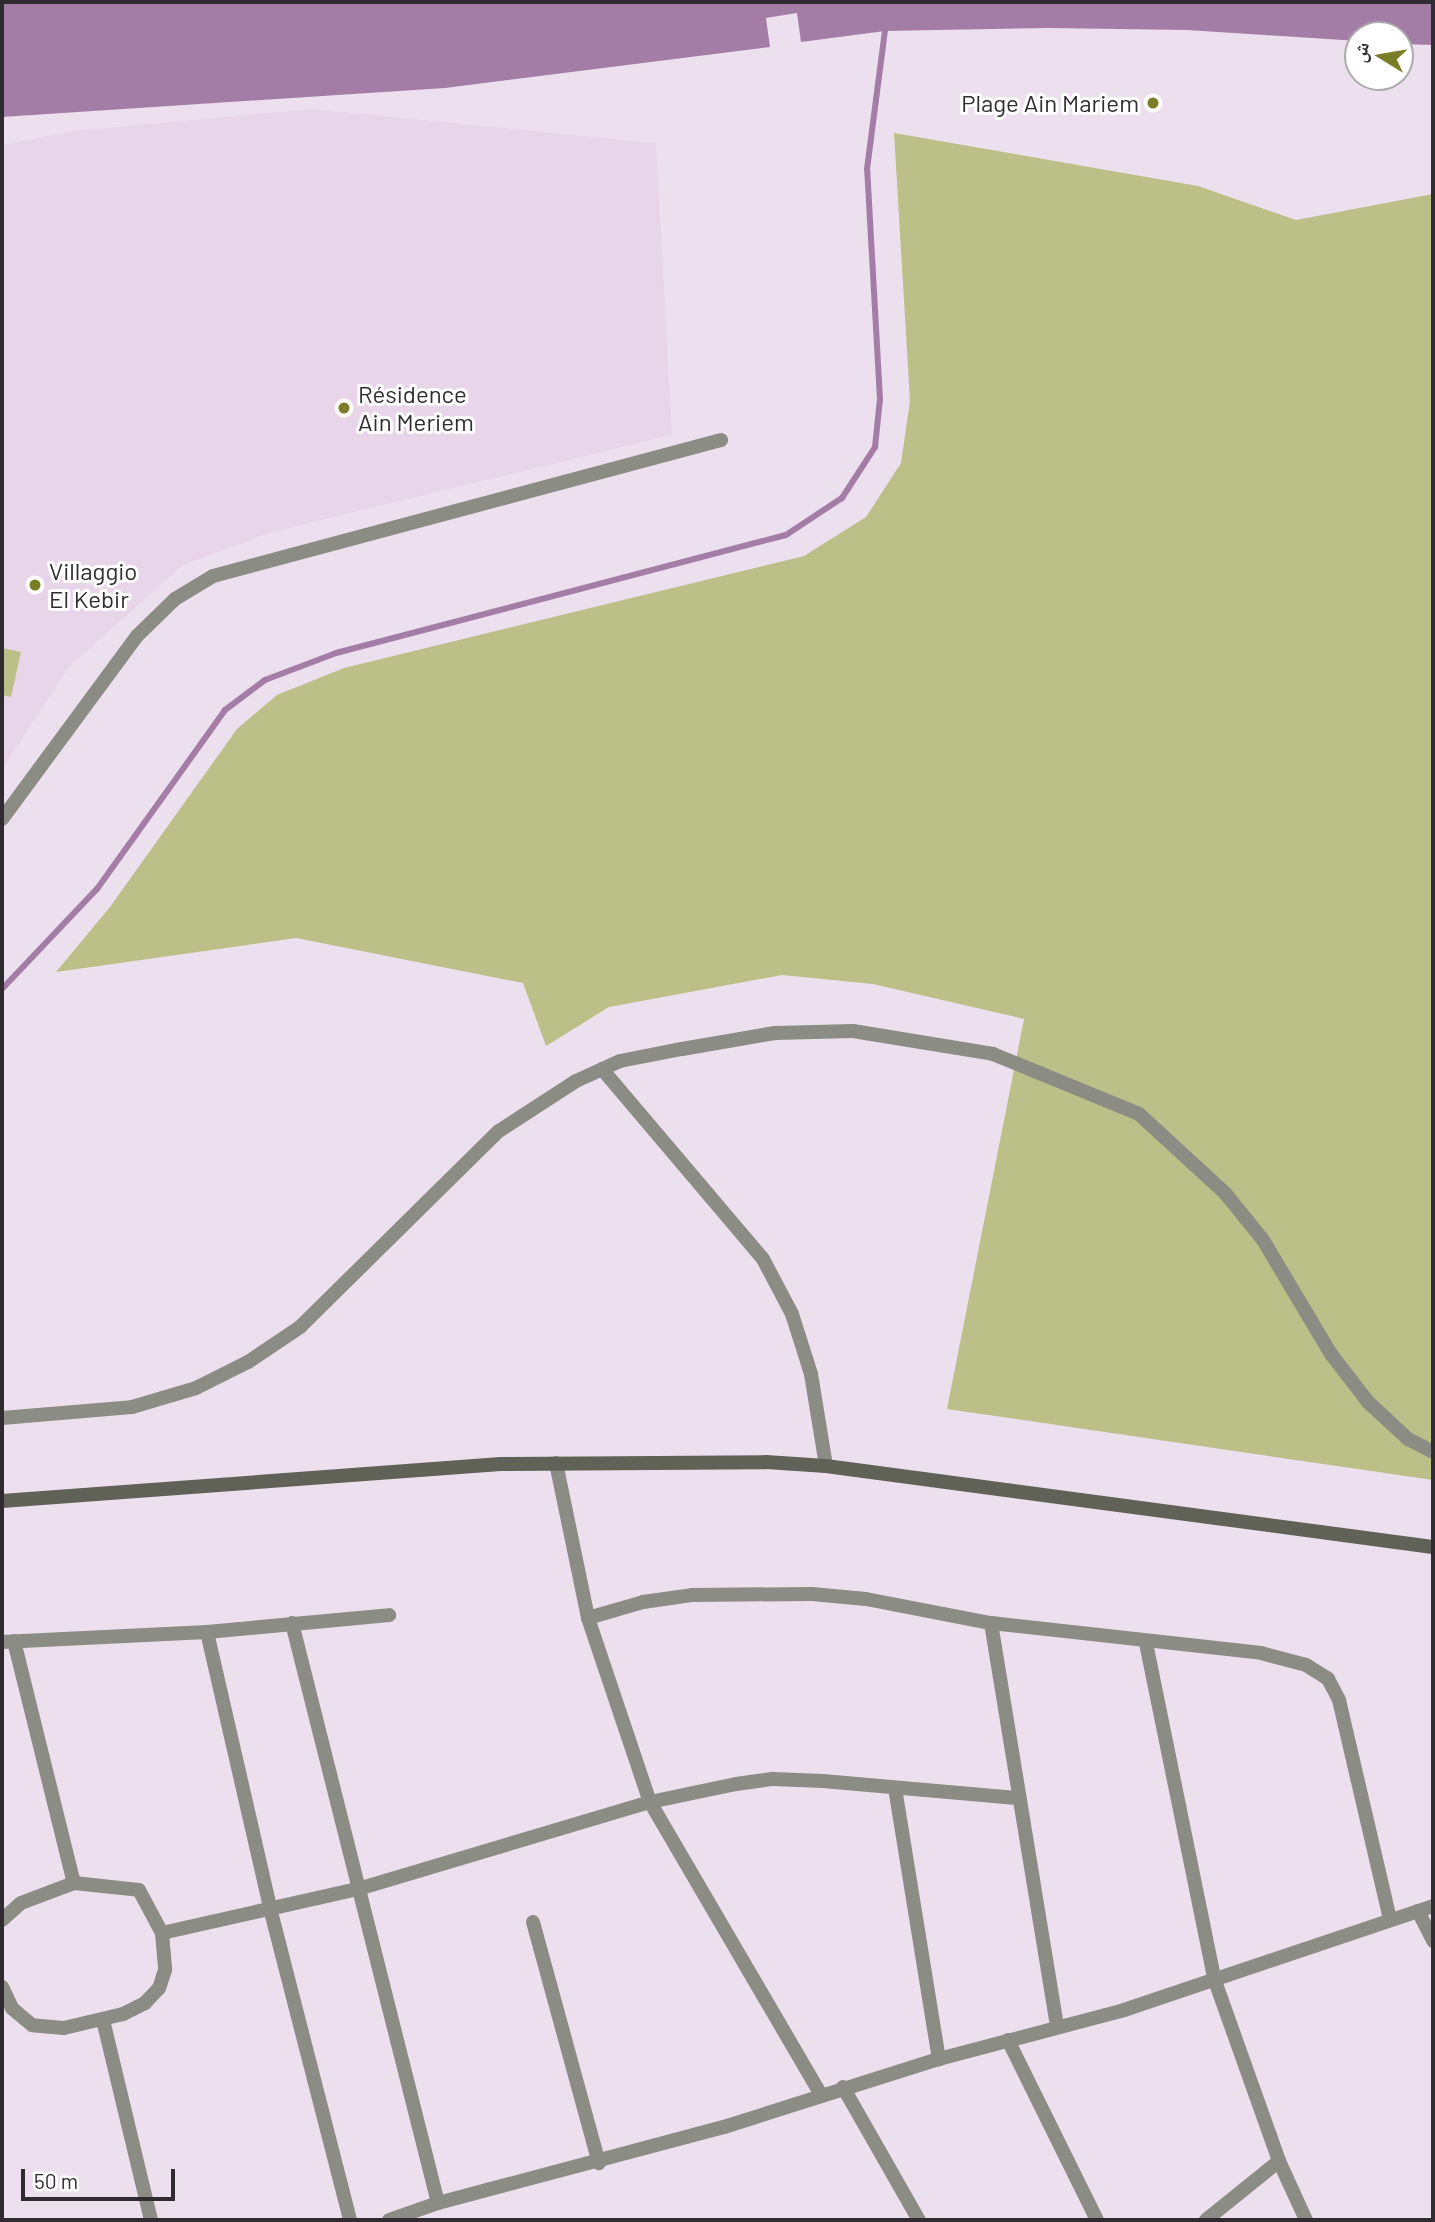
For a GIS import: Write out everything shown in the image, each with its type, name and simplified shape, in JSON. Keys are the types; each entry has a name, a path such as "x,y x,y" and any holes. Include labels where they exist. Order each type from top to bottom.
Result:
{"main road":[{"path":"2,1502 556,1463 826,1466 1433,1546"}],"street":[{"path":"2,819 137,636 175,599 213,576 721,440"},
{"path":"2,1418 132,1407 196,1388 248,1362 300,1327 499,1131 602,1069 620,1061 775,1033 853,1031 993,1054 1139,1114 1225,1193 1263,1240 1331,1354 1368,1402 1408,1439 1433,1452"},
{"path":"602,1069 763,1259 792,1314 811,1374 826,1466"},
{"path":"556,1463 589,1618 650,1802 821,2095"},
{"path":"589,1618 643,1602 756,1592 866,1599 991,1623 1146,1643 1261,1654 1306,1665 1328,1679 1353,1755 1390,1919"},
{"path":"74,1883 8,1642 207,1632 389,1615"},
{"path":"292,1623 438,2203"},
{"path":"991,1623 1016,1798 1057,2027"},
{"path":"207,1632 270,1908 350,2220"},
{"path":"1146,1643 1215,1981 1279,2161 1306,2220"},
{"path":"162,1933 358,1889 650,1802 773,1779 1016,1798"},
{"path":"895,1788 939,2059"},
{"path":"2,1920 21,1903 74,1883 139,1890 162,1933 165,1970 159,1988 145,2003 103,2020 64,2028 32,2025 12,2008 2,1987"},
{"path":"390,2220 438,2203 599,2163 843,2087 1215,1981 1433,1906"},
{"path":"1418,1911 1433,1941"},
{"path":"533,1922 599,2163"},
{"path":"103,2020 151,2220"},
{"path":"1008,2040 1097,2220"},
{"path":"843,2087 919,2220"},
{"path":"1206,2220 1279,2161"}],"shaded area":[{"path":"2,2 1433,2 1433,45 1414,44 1414,21 1344,21 1344,40 1187,30 1049,28 885,31 801,42 797,13 766,18 770,47 445,88 2,117"},
{"name":"Résidence Ain Meriem","path":"311,109 656,143 672,435 272,532 183,565 70,666 2,769 2,145 74,131"}],"green space":[{"path":"894,133 1198,186 1296,220 1433,194 1433,1480 947,1409 1024,1019 873,984 782,975 609,1007 546,1046 523,983 296,938 56,972 110,907 237,729 277,695 344,668 804,556 866,517 901,463 910,401"},
{"path":"2,648 21,652 11,697 2,695"}],"waterway":[{"path":"2,989 97,889 225,710 265,680 336,653 786,535 842,498 875,447 880,399 867,169 885,31"}],"place":[{"name":"Plage Ain Mariem","path":"1153,103"},
{"name":"Résidence Ain Meriem","path":"344,408"},
{"name":"Villaggio El Kebir","path":"35,585"}]}
